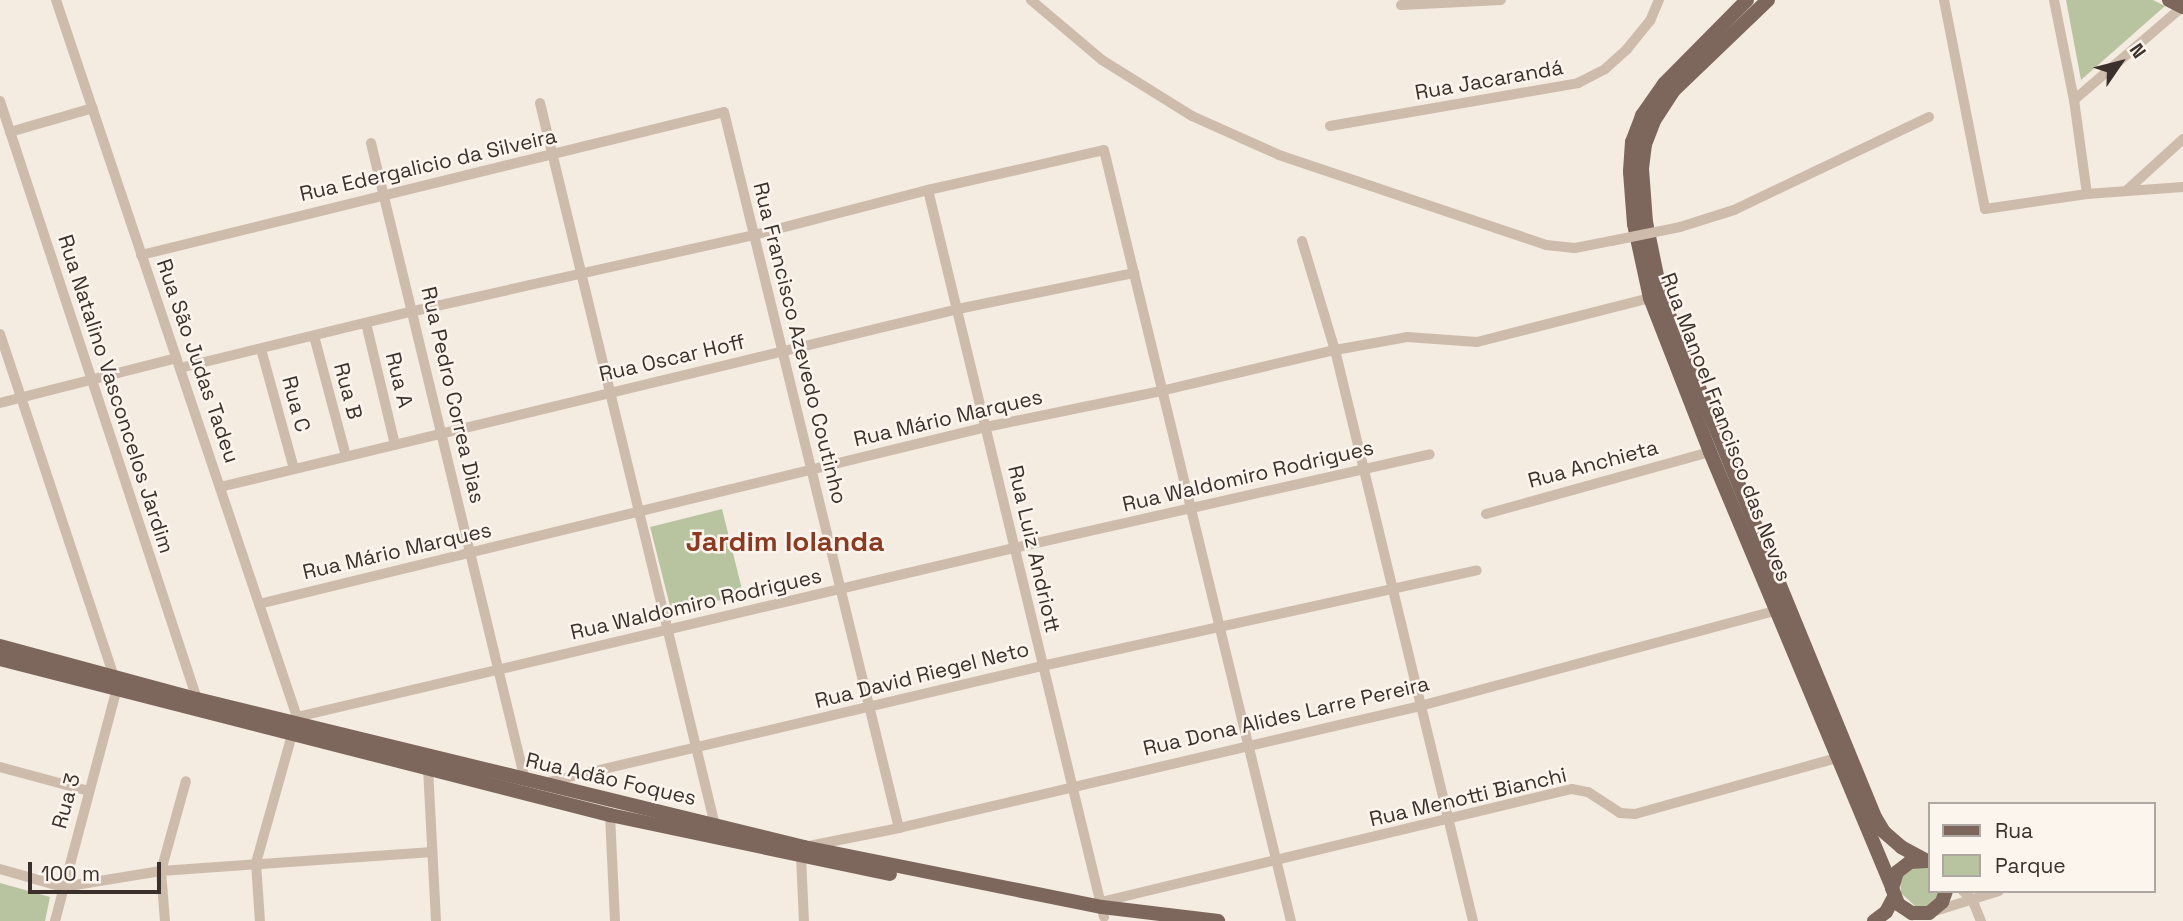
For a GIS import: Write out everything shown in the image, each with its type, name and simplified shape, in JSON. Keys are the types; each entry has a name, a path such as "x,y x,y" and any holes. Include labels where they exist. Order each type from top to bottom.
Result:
{"main road":[{"name":"Rua Manoel Francisco das Neves","path":"1747,0 1664,84 1642,116 1632,142 1630,172 1634,224 1650,298 1775,611 1893,892"},
{"name":"Rua Manoel Francisco das Neves","path":"1768,0 1675,90 1654,121 1644,144 1642,169 1646,222 1661,295 1875,817 1884,832 1901,847 1927,861"},
{"name":"Rua Adão Foques","path":"0,646 115,684 197,699 715,825 803,852"},
{"name":"Rua Adão Foques","path":"0,659 294,724 428,768 610,815 1102,908 1219,921"},
{"path":"1874,921 1886,912 1893,892 1893,880 1902,866 1918,860 1927,862"},
{"path":"1893,892 1905,910 1925,914"},
{"path":"1903,921 1925,914 1942,902 1945,893"},
{"name":"Rua Adão Foques","path":"1102,908 1143,921"}],"street":[{"name":"Rua São Judas Tadeu","path":"56,0 259,604 294,724"},
{"path":"1031,0 1102,60 1192,116 1279,155 1546,245 1575,248 1680,227 1734,210 1929,117"},
{"path":"1401,5 1501,0"},
{"name":"Rua Jacarandá","path":"1330,127 1578,83 1605,69 1627,49 1650,21 1659,0"},
{"path":"1944,0 1985,209 2087,194 2183,187"},
{"path":"2054,0 2074,100 2087,194"},
{"path":"2074,100 2178,5"},
{"name":"Rua Natalino Vasconcelos Jardim","path":"0,101 197,699"},
{"path":"540,103 715,825"},
{"path":"10,132 93,108"},
{"name":"Rua Edergalicio da Silveira","path":"141,254 724,112"},
{"name":"Rua Francisco Azevedo Coutinho","path":"724,112 899,828"},
{"path":"2126,191 2183,139"},
{"name":"Rua Pedro Correa Dias","path":"371,143 414,311 440,433 525,780"},
{"path":"0,403 91,381 261,349 414,311 754,235 928,190 1104,150 1291,921"},
{"name":"Rua Luiz Andriott","path":"928,190 1102,908"},
{"path":"1302,241 1335,349 1473,921"},
{"name":"Rua Oscar Hoff","path":"220,487 958,309 1134,272"},
{"name":"Rua Mário Marques","path":"259,604 986,427 1161,391 1335,349 1407,337 1477,342 1650,298"},
{"name":"Rua A","path":"366,323 395,445"},
{"path":"0,334 115,684"},
{"name":"Rua B","path":"314,336 346,456"},
{"name":"Rua C","path":"261,349 294,469"},
{"name":"Rua Anchieta","path":"1486,514 1710,452"},
{"name":"Rua Waldomiro Rodrigues","path":"294,724 498,670 1014,548 1192,510 1430,454"},
{"name":"Rua David Riegel Neto","path":"541,783 697,749 1042,666 1477,569"},
{"name":"Rua Dona Alides Larre Pereira","path":"803,852 1071,785 1420,706 1775,611"},
{"name":"Rua 3","path":"55,921 115,684"},
{"path":"260,921 256,863 294,724"},
{"name":"Rua Menotti Bianchi","path":"1102,908 1277,861 1572,789 1588,792 1620,813 1635,814 1837,758"},
{"path":"0,767 89,791"},
{"path":"428,768 436,921"},
{"path":"165,921 161,871 186,782"},
{"path":"610,815 615,921"},
{"path":"0,869 63,887 161,871 432,852"},
{"path":"803,852 804,921"},
{"path":"1925,914 1968,895 1981,921"}],"green space":[{"path":"2066,0 2153,0 2165,6 2081,80"},
{"path":"722,509 743,594 671,612 650,527"},
{"path":"1927,866 1927,893 1940,893 1929,906 1915,906 1901,893 1900,880 1908,869"},
{"path":"0,883 50,897 45,921 0,921"}],"district":[{"name":"Jardim Iolanda","path":"785,541"}]}
